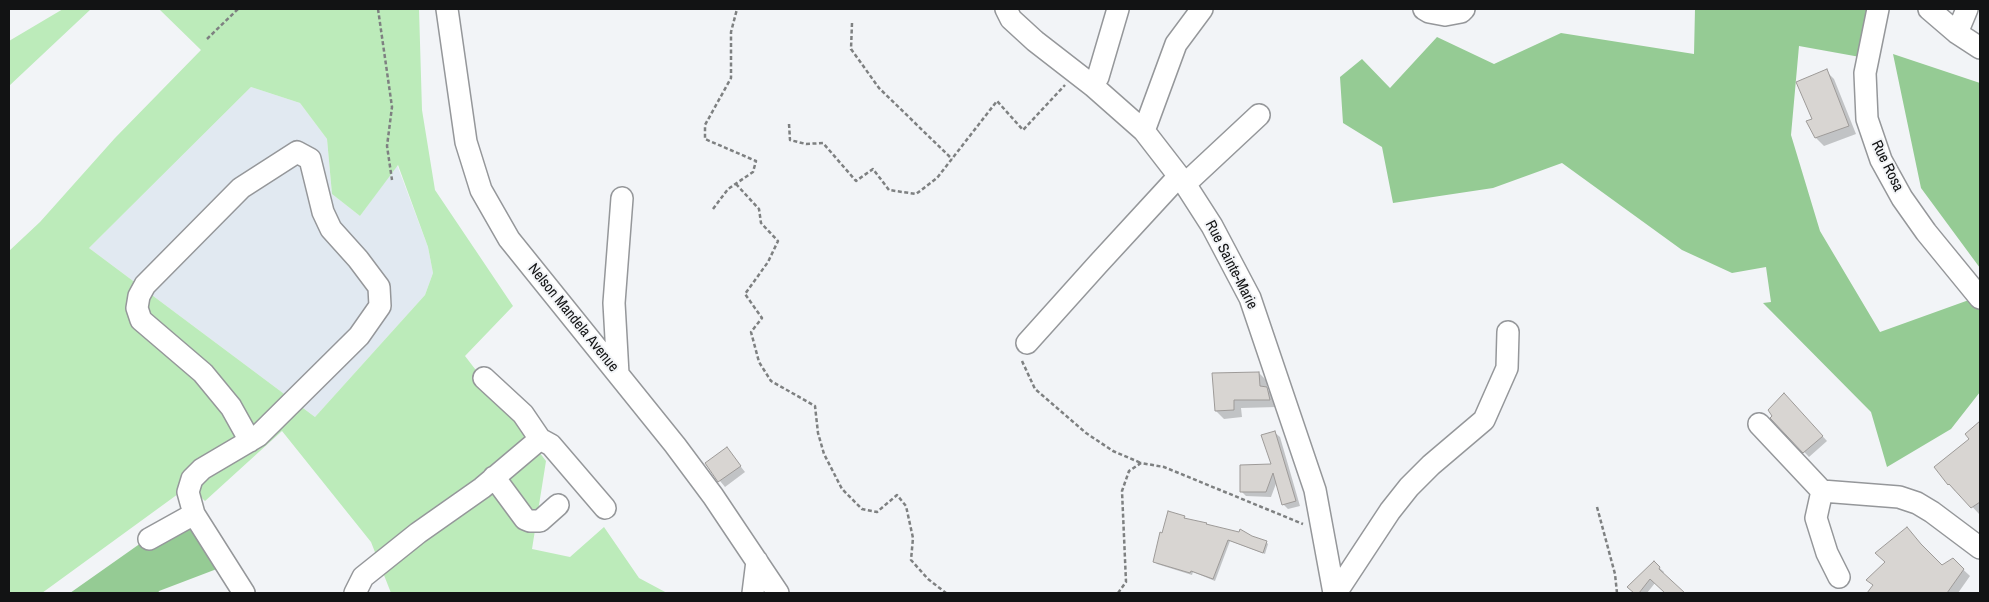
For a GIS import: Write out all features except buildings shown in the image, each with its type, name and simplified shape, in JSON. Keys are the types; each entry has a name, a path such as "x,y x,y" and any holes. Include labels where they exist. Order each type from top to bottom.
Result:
{"street":[{"name":"Nelson Mandela Avenue","path":"447,9 466,142 481,190 510,239 713,496 778,593"},
{"name":"Rue Sainte-Marie","path":"1006,9 1011,19 1035,41 1093,86 1144,132 1182,180 1212,226 1250,298 1315,490 1335,593"},
{"path":"1093,86 1098,77 1118,9"},
{"path":"1144,132 1176,44 1202,9"},
{"path":"1424,9 1429,12 1445,15 1460,12 1464,9"},
{"name":"Rue Rosa","path":"1878,9 1865,73 1867,120 1881,160 1902,198 1926,232 1980,298"},
{"path":"1929,9 1957,33 1980,48"},
{"path":"1957,33 1967,9"},
{"path":"1027,343 1098,264 1182,180 1259,115"},
{"path":"244,593 194,514 188,492 192,479 202,469 250,441 258,436 359,336 380,306 379,287 358,259 331,229 323,212 310,159 297,152 240,188 145,285 139,296 137,308 141,320 203,373 231,407 250,441"},
{"path":"618,374 614,303 622,198"},
{"path":"1335,593 1390,511 1409,487 1431,464 1484,420 1507,368 1508,332"},
{"path":"484,378 523,414 540,439 551,445 606,508"},
{"path":"1759,424 1822,491 1899,497 1917,503 1980,548"},
{"path":"356,593 363,577 418,532 494,477 540,439"},
{"path":"494,477 525,519 540,521 558,505"},
{"path":"1822,491 1816,518 1828,553 1839,577"},
{"path":"149,539 194,514"},
{"path":"754,593 757,561"}],"path":[{"path":"207,39 238,9"},
{"path":"378,9 392,107 387,146 392,180"},
{"path":"713,209 728,189 753,172 756,161 705,139 705,125 731,78 731,32 737,9"},
{"path":"852,24 851,49 879,88 952,159"},
{"path":"788,124 790,140 806,144 823,143 856,181 873,169 889,190 916,194 937,178 997,101 1023,130 1076,73"},
{"path":"736,184 759,209 761,223 778,241 768,262 745,294 762,318 751,332 759,362 771,381 814,406 818,433 824,454 842,489 862,509 878,512 897,495 906,506 913,538 911,560 928,579 946,593"},
{"path":"1027,343 1022,362 1035,388 1093,437 1113,451 1141,463 1164,467 1324,532"},
{"path":"1118,593 1126,582 1122,491 1129,471 1141,463"},
{"path":"1597,507 1615,574 1617,593"}],"shaded area":[{"path":"251,87 300,103 327,139 332,194 360,216 397,165 428,247 433,273 425,295 315,417 89,248"}],"green space":[{"path":"63,9 91,9 9,86 9,41"},
{"path":"159,9 419,9 422,110 435,190 513,306 465,356 546,461 532,549 570,557 604,527 639,578 667,593 391,593 371,542 282,431 205,501 189,486 42,593 9,593 9,251 40,222 115,138 201,50","holes":["251,87 300,103 327,139 332,194 360,216 398,165 428,247 433,273 425,295 315,417 89,248"]},
{"path":"1695,9 1874,9 1860,57 1799,46 1791,135 1820,231 1880,332 1980,296 1980,392 1951,429 1887,467 1871,412 1763,303 1771,302 1766,267 1732,273 1682,250 1562,163 1493,188 1393,203 1382,147 1343,123 1340,77 1362,59 1390,88 1437,37 1494,64 1561,33 1694,54"},
{"path":"1893,54 1980,83 1980,268 1921,188"},
{"path":"185,512 222,567 158,593 70,593"}]}
